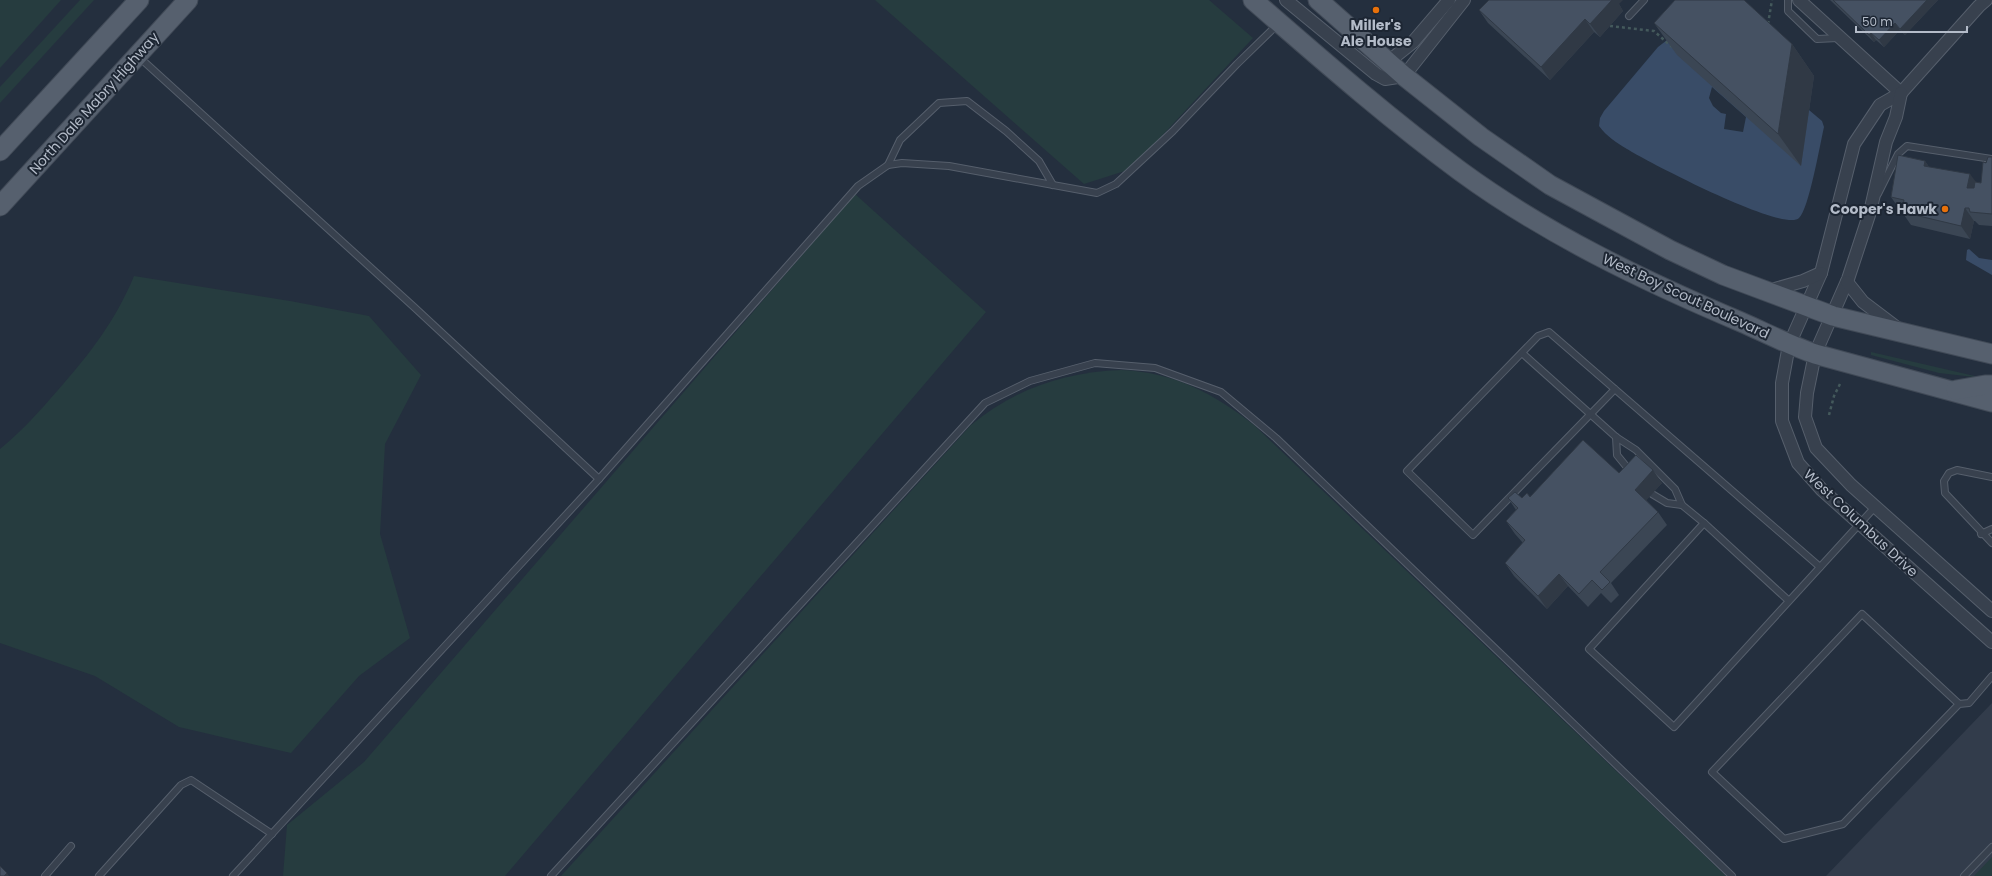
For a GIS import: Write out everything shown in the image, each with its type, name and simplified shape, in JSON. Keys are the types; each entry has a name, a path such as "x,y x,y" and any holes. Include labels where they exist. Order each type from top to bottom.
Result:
{"main road":[{"path":"0,151 139,0"},
{"name":"North Dale Mabry Highway","path":"2,198 188,0"},
{"path":"1253,0 1279,23"},
{"path":"1318,0 1404,76 1481,137 1550,185 1670,250 1724,275 1833,316 1992,354"},
{"name":"West Boy Scout Boulevard","path":"1279,23 1370,101 1462,172 1540,222 1679,296 1789,345 1815,354 1992,402"},
{"path":"1951,391 1985,385 1992,386"}],"street":[{"path":"1286,0 1376,74 1385,79 1404,76 1464,0"},
{"path":"1388,62 1413,42 1449,0"},
{"path":"1800,0 1901,93 1986,0"},
{"name":"West Columbus Drive","path":"1901,93 1896,117 1886,142 1870,212 1847,282 1815,354 1807,392 1805,417 1816,448 1851,485 1992,611"},
{"name":"West Columbus Drive","path":"1901,93 1880,105 1854,144 1821,273 1789,345 1782,383 1782,421 1798,463 1822,490 1992,642"},
{"path":"1766,292 1804,281 1821,273"},
{"path":"1847,282 1863,302 1905,333"}],"lane":[{"path":"1629,16 1644,0"},
{"path":"1788,0 1788,11 1817,39 1840,38"},
{"path":"233,876 599,479 858,186 888,165 902,163 948,166 1096,193 1116,184 1173,131 1237,64 1279,23"},
{"path":"137,55 414,307 599,479"},
{"path":"888,165 900,140 939,103 967,101 1006,131 1039,160 1053,185"},
{"path":"1870,212 1898,154 1907,146 1992,159"},
{"path":"1615,389 1473,535 1407,471 1538,336 1549,332 1615,389 1820,567"},
{"path":"1522,353 1616,437 1636,450 1675,489 1682,505 1704,523 1789,601"},
{"path":"552,876 985,403 1030,381 1095,363 1155,368 1221,392 1276,438 1732,876"},
{"path":"1616,437 1617,455 1635,478"},
{"path":"1992,477 1957,470 1949,473 1944,481 1945,493 1981,534 1992,543"},
{"path":"1652,494 1667,503 1682,505"},
{"path":"1704,523 1589,649 1674,727 1875,507"},
{"path":"1981,534 1992,528"},
{"path":"1959,704 1862,614 1712,772 1784,839 1843,824 1959,704 1968,703 1992,676"},
{"path":"99,876 181,785 191,780 272,834"},
{"path":"45,876 72,846"},
{"path":"1964,876 1992,847"}],"path":[{"path":"1768,26 1772,0"},
{"path":"1610,26 1654,31 1674,49"},
{"path":"1829,415 1834,396 1840,384"}],"shaded area":[{"path":"1992,703 1992,876 1826,876"}],"green space":[{"path":"0,0 61,0 0,68"},
{"path":"80,0 94,0 0,103 0,87"},
{"path":"875,0 1209,0 1253,38 1131,169 1084,184"},
{"path":"855,194 986,312 505,876 283,876 287,825 364,762"},
{"path":"134,276 290,301 369,316 421,375 385,444 380,534 410,638 359,676 291,753 179,727 95,676 0,643 0,449 37,414 91,350 119,307"},
{"path":"1871,352 1992,379 1939,373 1871,355"},
{"path":"1121,370 1158,375 1192,386 1223,403 1254,425 1726,876 561,876 971,425 987,412 1023,392 1041,385 1080,374"},
{"path":"1992,857 1992,876 1974,876"}],"water":[{"path":"1671,37 1809,110 1822,121 1824,127 1814,176 1807,202 1799,218 1788,220 1769,215 1715,194 1627,149 1608,136 1599,126 1600,118 1604,111 1658,47"},
{"path":"1969,249 1979,258 1992,260 1992,275 1966,260 1967,250"}],"pier":[{"path":"1712,87 1746,117 1743,132 1724,129 1726,114 1721,113 1713,106 1709,98"}],"building":[{"path":"1489,0 1612,0 1590,24 1585,19 1541,67 1479,10"},
{"path":"1675,0 1744,0 1792,44 1778,134 1654,23"},
{"path":"1833,0 1927,0 1900,29 1895,23 1879,40 1871,33 1869,35"},
{"path":"1898,155 1925,161 1924,166 1970,174 1967,188 1974,188 1975,182 1981,183 1983,162 1986,163 1988,157 1992,157 1992,214 1970,212 1969,208 1965,208 1961,226 1902,212 1904,200 1891,197"},
{"path":"1583,440 1619,473 1636,455 1653,470 1635,490 1658,512 1600,572 1610,582 1602,590 1592,580 1579,594 1559,574 1538,596 1505,563 1525,540 1506,521 1518,508 1508,498 1515,492 1522,498 1527,493 1530,497"},
{"path":"0,866 7,873 4,876 0,876"}],"place":[{"name":"Miller's Ale House","path":"1376,10"},
{"name":"Cooper's Hawk","path":"1945,209"}]}
